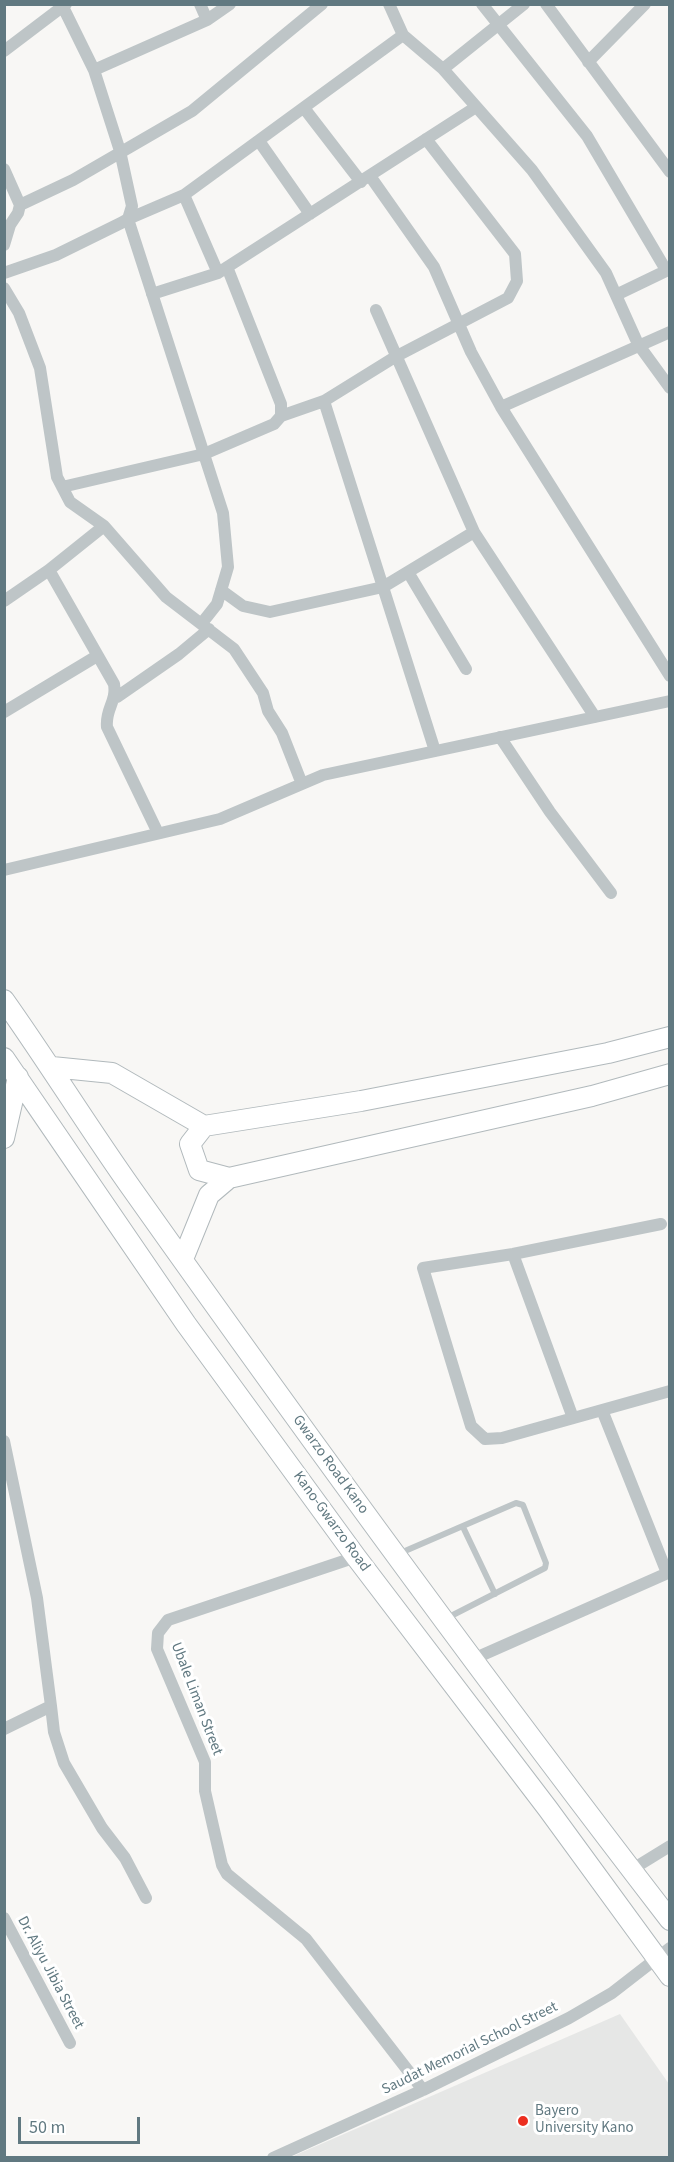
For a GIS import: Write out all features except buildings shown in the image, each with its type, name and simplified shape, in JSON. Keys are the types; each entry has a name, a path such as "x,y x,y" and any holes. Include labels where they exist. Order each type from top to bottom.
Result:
{"main road":[{"name":"Gwarzo Road Kano","path":"4,1000 52,1067 130,1187 395,1556 471,1660 669,1920"},
{"path":"52,1067 112,1073 204,1125 361,1101 608,1053 669,1037"},
{"name":"Kano-Gwarzo Road","path":"4,1058 186,1324 356,1557 548,1809 663,1953 669,1976"},
{"path":"183,1259 209,1195 229,1178 592,1096 669,1074"},
{"path":"4,1138 18,1077"},
{"path":"204,1125 190,1144 199,1170 229,1178"}],"street":[{"path":"200,4 207,20"},
{"path":"94,70 207,20 230,4"},
{"path":"20,205 73,180 209,99 309,9 322,4"},
{"path":"389,4 404,35 443,69 532,170 606,273 638,344 669,388"},
{"path":"482,4 587,136 668,269 616,296"},
{"path":"443,69 525,4"},
{"path":"546,4 669,172"},
{"path":"588,62 645,4"},
{"path":"4,51 64,6 94,70 120,151 132,206 128,219 224,513 228,567 217,604 206,626 179,654 117,697 106,718 107,727 158,833"},
{"path":"4,273 56,255 128,219 184,195 404,35"},
{"path":"152,294 222,270 476,107"},
{"path":"304,108 365,179 434,267 471,351 501,406 669,676"},
{"path":"62,487 204,454 274,424 281,416 324,400 395,357 508,298 517,281 515,254 426,139"},
{"path":"259,141 310,214"},
{"path":"4,169 20,205 10,225 4,245"},
{"path":"184,195 222,270 281,404 281,416"},
{"path":"4,288 19,313 40,368 57,477 70,502 104,526 166,597 234,649 263,693 268,711 282,733 302,784"},
{"path":"376,310 474,532 595,717"},
{"path":"501,406 669,332"},
{"path":"324,400 435,751"},
{"path":"4,601 49,570 104,526"},
{"path":"221,590 243,606 270,612 383,586 474,532"},
{"path":"49,570 114,684 117,697"},
{"path":"408,572 466,669"},
{"path":"4,712 97,656"},
{"path":"4,870 220,819 323,776 669,700"},
{"path":"500,737 550,812 611,893"},
{"path":"662,1224 513,1254 423,1268 471,1426 485,1439 502,1438 669,1391"},
{"path":"513,1254 573,1418"},
{"path":"471,1660 668,1572 602,1410"},
{"path":"4,1441 37,1598 54,1732 64,1763 102,1828 125,1858 146,1898"},
{"name":"Ubale Liman Street","path":"356,1557 168,1620 158,1633 157,1649 206,1762 205,1791 222,1865 227,1874 306,1939 423,2091"},
{"path":"4,1729 51,1706"},
{"path":"631,1870 669,1846"},
{"name":"Dr. Aliyu Jibia Street","path":"4,1918 70,2043"},
{"name":"Saudat Memorial School Street","path":"273,2157 423,2091 586,2008 612,1993 663,1953"}],"lane":[{"path":"395,1556 516,1503 523,1505 546,1563 545,1568 442,1621"},
{"path":"463,1527 495,1594"}],"shaded area":[{"name":"Bayero University Kano","path":"620,2014 669,2084 669,2157 291,2157"}],"place":[{"name":"Bayero University Kano","path":"523,2121"}]}
